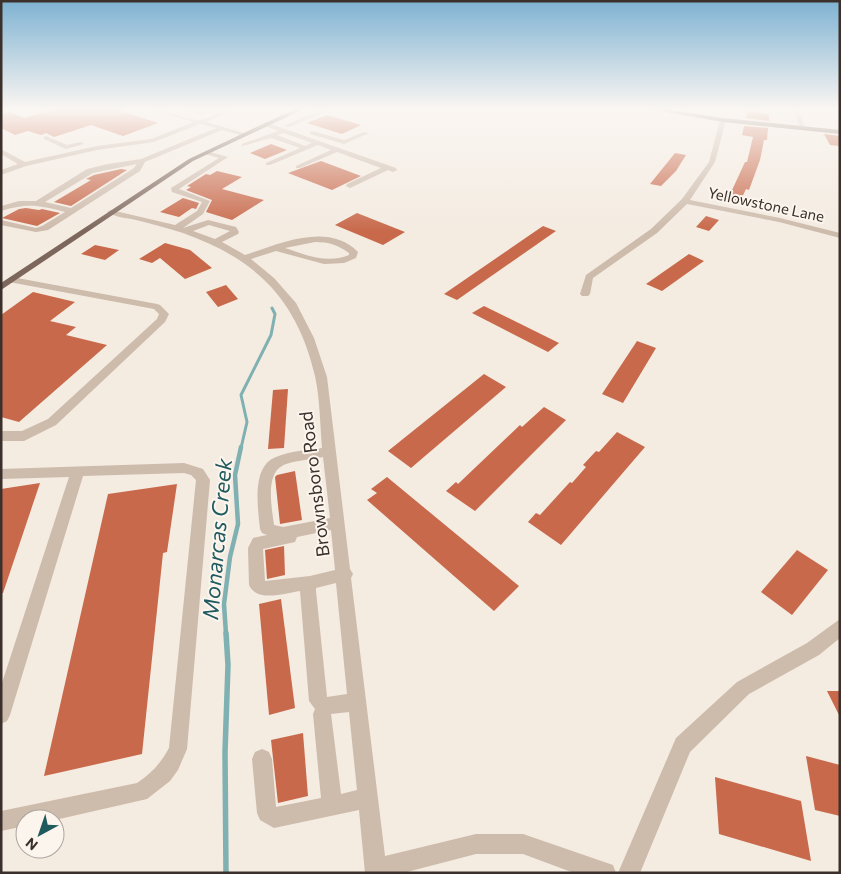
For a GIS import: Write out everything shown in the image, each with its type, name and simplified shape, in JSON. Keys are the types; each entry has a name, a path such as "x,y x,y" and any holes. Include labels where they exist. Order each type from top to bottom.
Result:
{"main road":[{"path":"1,287 191,160 214,149"}],"street":[{"path":"1,173 24,164 93,149"},
{"path":"36,204 90,172 108,166 142,161 172,149"},
{"path":"268,164 303,149"},
{"path":"334,149 390,169 350,186"},
{"path":"585,294 589,277 654,231 685,202 712,162 715,149"},
{"path":"298,166 337,150"},
{"path":"1,151 24,164"},
{"path":"183,229 200,212 206,201 175,190 175,188 225,157 206,153"},
{"path":"1,222 36,230 45,228 137,169 142,161"},
{"path":"1,210 12,203 22,201 72,210"},
{"name":"Yellowstone Lane","path":"685,202 780,220 840,236"},
{"name":"Brownsboro Road","path":"111,212 183,229 216,242 246,258 261,270 295,308 311,341 321,377 345,574 376,871"},
{"path":"183,229 208,222 233,229 235,232 216,242"},
{"path":"246,258 287,243 308,239 334,242 354,252 353,256 347,260 331,264 276,248"},
{"path":"1,436 24,436 52,422 162,320 164,314 157,307 12,280"},
{"path":"330,452 278,461 271,465 265,479 267,530 283,533 339,527"},
{"path":"1,474 184,468 196,470 201,474 203,480 178,749 171,766 158,781 140,792 1,821"},
{"path":"1,715 78,472"},
{"path":"339,527 258,543 255,548 257,586 263,589 310,582 345,574"},
{"path":"310,582 308,591 318,701 325,706 358,702"},
{"path":"630,873 683,744 743,688 813,650 840,628"},
{"path":"325,706 322,714 332,806"},
{"path":"262,759 267,813 274,818 368,798"},
{"path":"376,871 476,844 523,844 605,873"}],"building":[{"path":"260,149 287,150 265,159 250,153"},
{"path":"750,149 762,149 749,190 746,189 739,204 727,201 745,162 747,162"},
{"path":"675,153 686,155 676,171 661,186 650,184"},
{"path":"321,161 361,176 332,190 288,173"},
{"path":"121,169 127,170 71,206 54,202 91,180 86,179 94,175"},
{"path":"217,171 242,177 222,189 264,200 232,220 206,212 212,200 186,190 191,187 187,186 206,174 210,175"},
{"path":"183,198 199,203 196,209 192,208 179,217 160,212"},
{"path":"26,208 60,213 37,226 2,218 19,209"},
{"path":"357,213 405,232 383,245 335,225"},
{"path":"706,216 719,220 709,231 696,227"},
{"path":"543,226 556,231 457,300 444,294"},
{"path":"165,243 190,250 212,268 185,279 160,258 152,263 139,259"},
{"path":"95,245 119,250 105,260 81,254"},
{"path":"689,254 704,261 662,291 646,284"},
{"path":"226,285 238,299 218,307 206,292"},
{"path":"33,292 75,302 50,321 76,327 66,335 107,345 19,422 1,417 1,315"},
{"path":"484,306 559,343 548,352 472,313"},
{"path":"637,341 656,348 623,403 602,394"},
{"path":"484,374 506,387 411,468 388,451"},
{"path":"288,389 284,448 268,449 273,390"},
{"path":"544,407 566,420 475,511 446,491 456,482 458,484 520,425 522,427"},
{"path":"617,432 645,447 561,545 528,522 536,513 540,515 570,482 572,483 586,467 583,465 596,451 599,452"},
{"path":"295,471 302,520 280,524 275,477"},
{"path":"387,477 519,586 494,611 367,500 377,493 371,489"},
{"path":"40,483 3,593 1,593 1,489"},
{"path":"177,484 167,552 163,553 142,754 44,776 108,494"},
{"path":"284,546 285,575 267,579 265,550"},
{"path":"797,550 828,570 792,615 761,592"},
{"path":"281,599 295,708 269,715 259,604"},
{"path":"827,691 840,691 840,717"},
{"path":"303,733 308,796 278,803 271,740"},
{"path":"806,756 840,765 840,816 815,810"},
{"path":"715,777 801,801 811,861 719,834"}],"waterway":[{"name":"Monarcas Creek","path":"241,448 247,422 241,395 271,335 275,314 272,308"},
{"name":"Monarcas Creek","path":"226,634 224,604 230,557 238,524 235,475 241,447"},
{"name":"Monarcas Creek","path":"226,633 228,665 225,752 226,873"}]}
